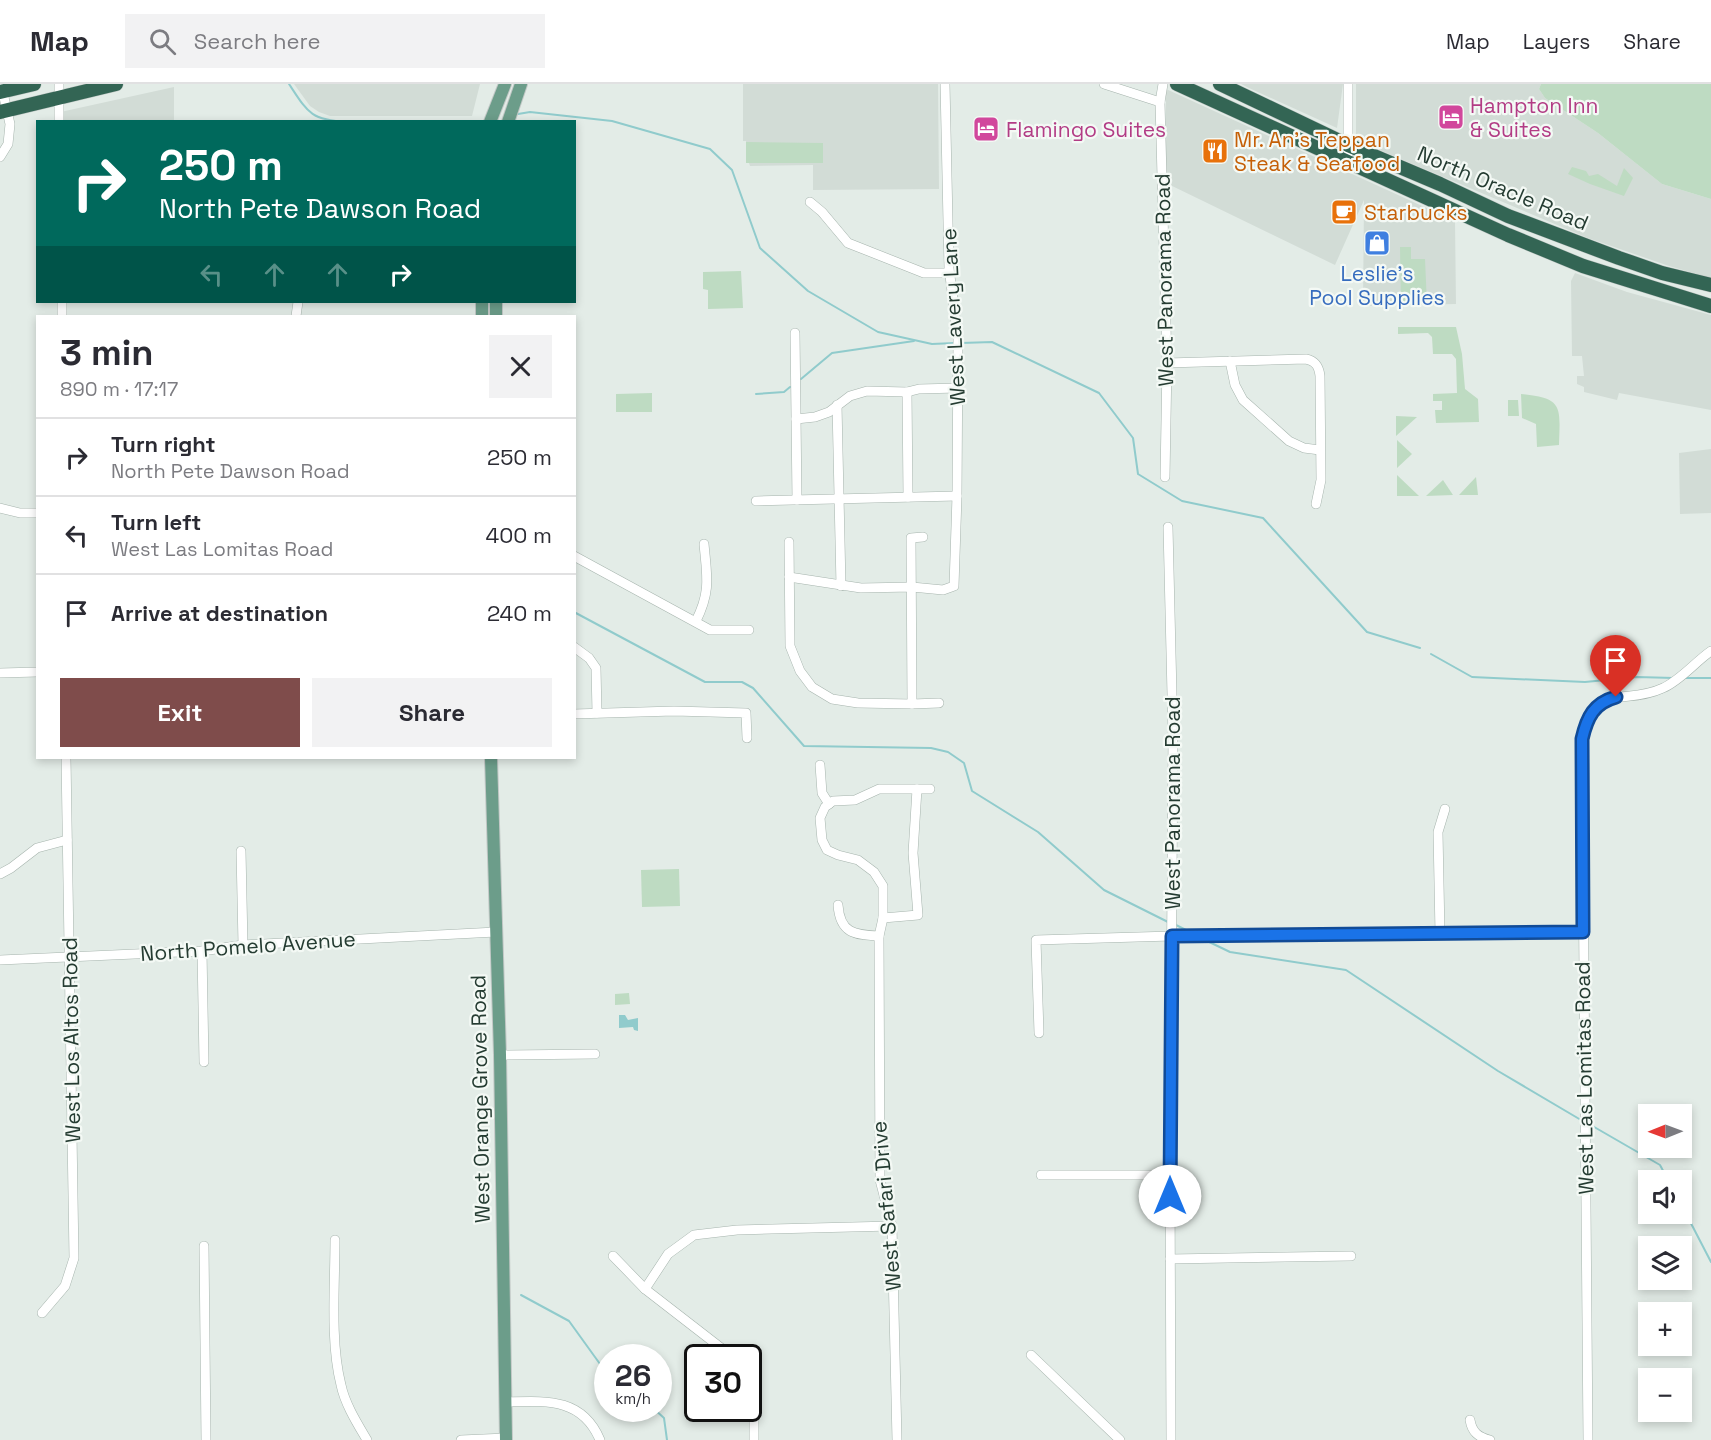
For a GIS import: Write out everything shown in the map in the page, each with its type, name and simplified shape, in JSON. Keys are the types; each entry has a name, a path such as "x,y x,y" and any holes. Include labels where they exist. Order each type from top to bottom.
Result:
{"highway":[{"path":"2,89 34,84"},
{"path":"4,111 59,91 116,84"},
{"name":"North Oracle Road","path":"1177,84 1348,163 1583,266 1711,306"},
{"name":"North Oracle Road","path":"1220,84 1348,145 1439,183 1479,204 1517,220 1662,273 1711,285"},
{"path":"1511,236 1517,220"}],"main road":[{"path":"491,120 505,84"},
{"path":"509,120 522,84"},
{"name":"West Orange Grove Road","path":"491,759 500,1055 506,1439"}],"street":[{"name":"West Lavery Lane","path":"912,587 943,590 954,586 958,343 949,273 945,84"},
{"path":"1104,84 1160,102"},
{"name":"West Panorama Road","path":"1163,84 1160,102 1167,363 1165,477"},
{"path":"1348,84 1348,163"},
{"path":"0,157 8,144 10,124 4,111 2,89"},
{"path":"59,91 59,120"},
{"path":"810,202 822,212 849,243 924,273 949,273"},
{"path":"795,333 797,500"},
{"path":"1167,363 1306,359 1318,362 1321,480 1316,504"},
{"path":"1230,361 1235,385 1243,400 1289,441 1304,448 1320,450"},
{"path":"796,419 829,412 850,396 867,391 907,392 918,389 958,388"},
{"path":"907,392 908,497"},
{"path":"837,405 841,586"},
{"path":"756,501 957,496"},
{"path":"0,508 20,513 36,513"},
{"name":"West Panorama Road","path":"1168,527 1173,737 1171,1440"},
{"path":"912,704 911,538 923,537"},
{"path":"789,542 790,646 800,671 812,687 832,699 858,703 939,703"},
{"path":"696,621 705,603 707,583 704,544"},
{"path":"576,557 710,630 748,630"},
{"path":"789,577 861,588 912,587"},
{"path":"576,648 589,658 596,668 597,713"},
{"name":"West Las Lomitas Road","path":"1588,1440 1582,739 1589,716 1594,709 1609,699 1658,691 1667,687 1711,651"},
{"path":"0,673 36,672"},
{"path":"576,714 674,711 746,713 747,738"},
{"name":"West Los Altos Road","path":"42,1313 65,1286 74,1258 66,759"},
{"path":"820,765 822,793 829,804 833,801 855,800 879,789 930,789"},
{"path":"883,918 918,915 913,853 917,789"},
{"name":"West Safari Drive","path":"829,804 825,807 820,819 822,840 827,849 838,855 858,860 874,872 883,886 883,918 879,936 880,1180 892,1226 897,1440"},
{"path":"1440,934 1438,831 1445,808"},
{"path":"0,874 37,848 66,840"},
{"path":"242,850 243,945"},
{"path":"838,905 840,921 847,929 864,935 879,936"},
{"name":"North Pomelo Avenue","path":"0,960 202,951 243,945 496,932"},
{"path":"1039,1033 1036,940 1172,936 1583,932"},
{"path":"202,951 204,1062"},
{"path":"500,1055 596,1054"},
{"path":"1041,1175 1170,1175"},
{"path":"645,1290 668,1254 694,1235 737,1230 892,1226"},
{"path":"335,1240 335,1353 341,1387 355,1420 367,1440"},
{"path":"204,1246 206,1440"},
{"path":"613,1256 645,1290 716,1344"},
{"path":"1170,1259 1351,1256"},
{"path":"1031,1355 1068,1388 1108,1437 1120,1440"},
{"path":"506,1402 551,1401 574,1408 594,1425 600,1440"},
{"path":"1470,1420 1474,1432 1490,1440"},
{"path":"754,1422 754,1440"},
{"path":"461,1440 506,1439"}],"shaded area":[{"path":"294,84 480,84 472,116 330,116 310,106"},
{"path":"743,84 938,84 939,189 813,190 813,165 750,166 746,163 746,141 743,141"},
{"path":"1241,84 1343,84 1337,128 1249,88"},
{"path":"1356,84 1541,84 1539,89 1545,98 1598,133 1662,184 1711,199 1711,278 1588,238 1356,140"},
{"path":"174,87 174,120 56,120 56,113"},
{"path":"1166,89 1455,221 1456,304 1363,306 1364,200 1335,265 1166,183"},
{"path":"1575,273 1627,292 1711,315 1711,410 1619,393 1617,400 1584,392 1584,387 1577,384 1577,376 1584,376 1582,356 1572,356 1571,281"},
{"path":"1711,449 1711,513 1680,514 1679,453"}],"green space":[{"path":"1541,84 1711,84 1711,199 1662,184 1598,133 1545,98 1539,89"},
{"path":"746,142 823,143 823,163 746,163"},
{"path":"1572,167 1586,171 1589,176 1598,174 1617,186 1624,168 1633,178 1624,196 1568,174"},
{"path":"1400,247 1411,247 1411,259 1425,259 1427,305 1401,305"},
{"path":"741,271 743,308 708,309 708,290 703,289 703,272"},
{"path":"1398,327 1456,327 1462,354 1465,389 1478,399 1479,422 1436,423 1435,410 1442,410 1442,401 1433,401 1433,394 1457,393 1456,359 1452,354 1433,354 1432,337 1428,333 1398,334"},
{"path":"652,393 652,412 616,412 616,394"},
{"path":"1521,394 1545,398 1556,407 1560,422 1559,445 1537,447 1536,424 1522,418"},
{"path":"1508,400 1518,400 1519,416 1508,416"},
{"path":"1396,416 1417,417 1396,436"},
{"path":"1397,440 1412,454 1397,468"},
{"path":"1397,475 1419,496 1397,496"},
{"path":"1476,477 1478,495 1459,495"},
{"path":"1443,480 1453,495 1426,496"},
{"path":"679,869 680,906 642,907 641,870"},
{"path":"629,993 630,1004 615,1005 615,994"}],"water":[{"path":"619,1015 625,1015 628,1020 638,1018 638,1031 633,1027 619,1028"}],"waterway":[{"path":"289,84 306,108 318,117 330,120"},
{"path":"518,114 530,112 612,121 710,149 732,170 760,248 808,291 878,332 932,344 955,343"},
{"path":"801,379 832,353 914,341"},
{"path":"961,343 992,342 1099,393 1133,438 1138,474 1182,501 1263,518 1367,632 1420,648"},
{"path":"756,394 784,392 790,387"},
{"path":"576,613 705,682 742,682 753,688 804,746 931,748 948,752 964,763 972,791 1038,832 1104,890 1168,922"},
{"path":"1431,654 1472,677 1585,682 1637,677 1674,678"},
{"path":"1685,678 1711,678"},
{"path":"1174,924 1190,932"},
{"path":"1203,939 1230,952 1346,970 1498,1071 1581,1120"},
{"path":"1589,1124 1660,1165 1663,1170"},
{"path":"1691,1224 1711,1262"},
{"path":"521,1295 569,1321 594,1356"},
{"path":"665,1422 667,1440"}],"place":[{"name":"Hampton Inn & Suites","path":"1451,117"},
{"name":"Flamingo Suites","path":"986,129"},
{"name":"Mr. An's Teppan Steak & Seafood","path":"1215,151"},
{"name":"Starbucks","path":"1344,212"},
{"name":"Leslie's Pool Supplies","path":"1377,243"}],"route":[{"path":"1170,1196 1172,936 1583,932 1582,739 1584,727 1594,709 1600,703 1616,697"}]}
